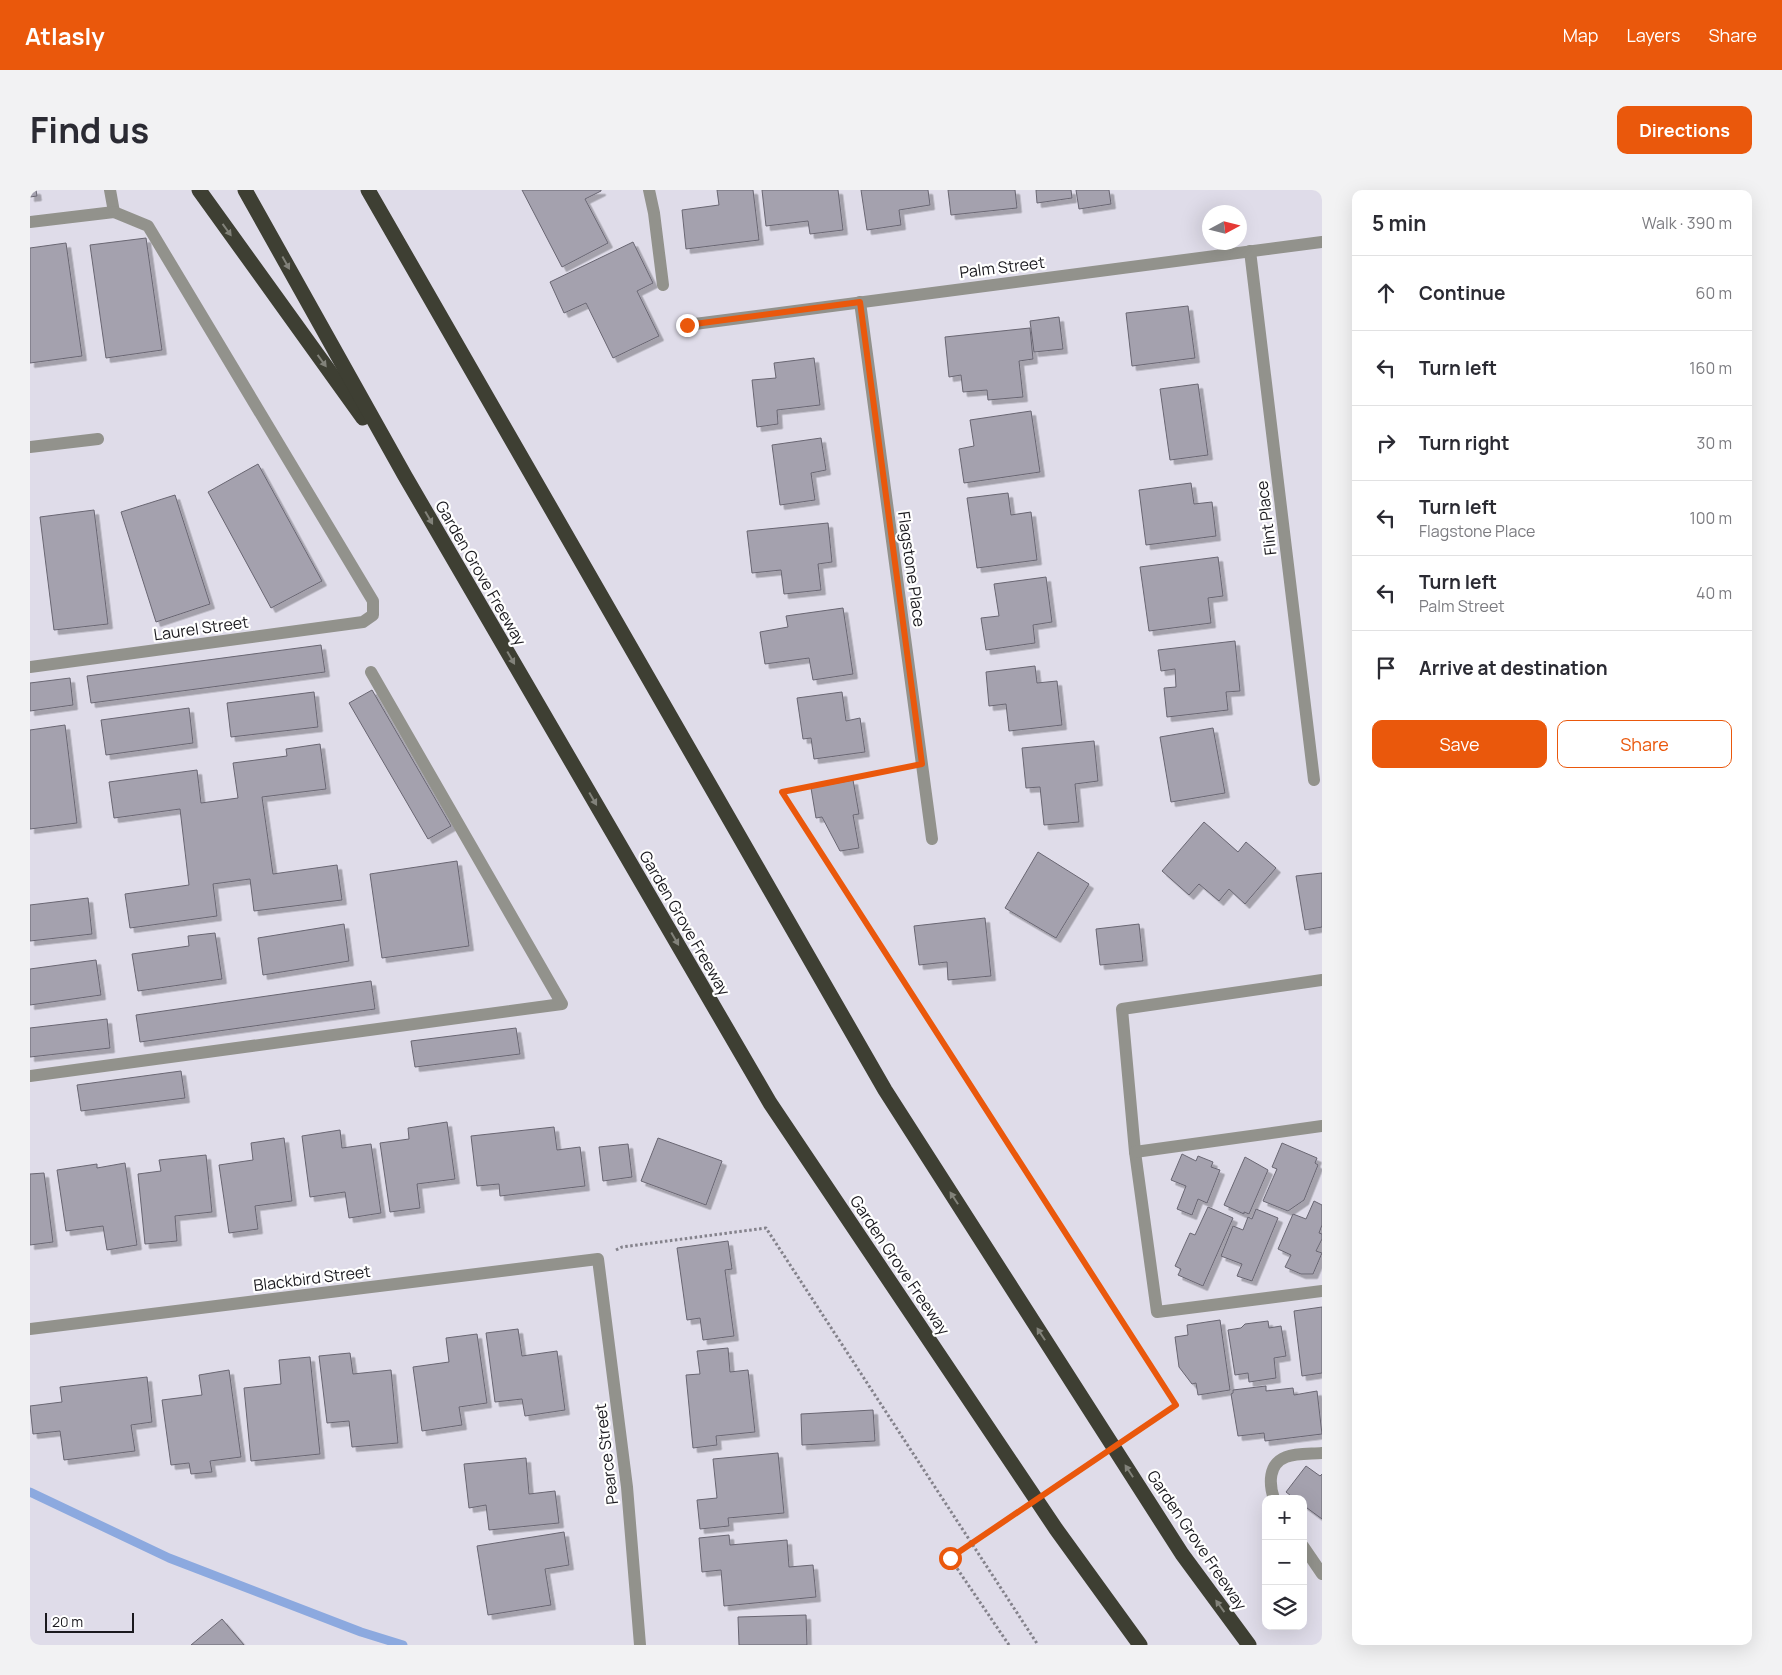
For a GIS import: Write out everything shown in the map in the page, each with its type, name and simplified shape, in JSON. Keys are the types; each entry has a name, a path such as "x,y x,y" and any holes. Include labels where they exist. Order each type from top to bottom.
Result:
{"highway":[{"path":"199,190 405,476"},
{"name":"Garden Grove Freeway","path":"245,190 405,476 770,1103 1056,1529 1140,1645"},
{"name":"Garden Grove Freeway","path":"368,190 885,1090 1182,1554 1249,1645"}],"street":[{"path":"30,222 114,212 110,190"},
{"path":"649,190 654,212 662,285"},
{"name":"Laurel Street","path":"30,668 363,622 374,615 373,601 148,226 114,212"},
{"name":"Palm Street","path":"687,325 1322,242"},
{"name":"Flint Place","path":"1250,251 1314,780"},
{"name":"Flagstone Place","path":"860,302 932,839"},
{"path":"30,447 98,439"},
{"path":"30,1076 562,1004 370,672"},
{"path":"1322,980 1122,1009 1135,1152 1157,1312 1322,1291"},
{"path":"1135,1152 1322,1126"},
{"name":"Blackbird Street","path":"30,1329 598,1259"},
{"name":"Pearce Street","path":"598,1259 627,1487 640,1645"},
{"path":"1273,1495 1270,1486 1272,1468 1284,1457 1322,1452"},
{"path":"1307,1552 1322,1574"}],"path":[{"path":"922,764 782,792 1176,1405 1128,1438"},
{"path":"598,1259 622,1247 766,1228 1038,1645"},
{"path":"1055,1487 1103,1454"},
{"path":"1009,1645 950,1558 1022,1508"}],"building":[{"path":"30,190 36,190 37,196 30,197"},
{"path":"522,190 601,190 585,199 608,243 562,267"},
{"path":"717,190 753,190 759,240 686,249 682,210 719,205"},
{"path":"762,190 838,190 843,230 810,234 808,221 766,226"},
{"path":"861,190 928,190 930,205 899,210 901,225 867,230"},
{"path":"948,190 1015,190 1017,208 951,215"},
{"path":"1036,190 1071,190 1072,198 1037,203"},
{"path":"1076,190 1109,190 1111,204 1079,209"},
{"path":"146,238 162,350 106,358 90,245"},
{"path":"633,242 653,283 637,291 659,336 613,358 586,303 564,313 550,282"},
{"path":"66,243 82,356 30,363 30,248"},
{"path":"1188,306 1195,358 1132,366 1126,313"},
{"path":"1059,317 1063,349 1034,352 1030,321"},
{"path":"1030,328 1033,359 1019,361 1023,397 988,400 987,390 963,392 961,375 949,377 945,337"},
{"path":"814,358 820,405 777,410 778,424 757,427 752,380 776,378 774,363"},
{"path":"1198,384 1208,455 1170,460 1160,389"},
{"path":"1031,411 1040,472 964,483 959,449 974,446 970,420"},
{"path":"821,438 826,470 811,473 815,500 780,505 772,445"},
{"path":"258,464 322,581 271,608 208,492"},
{"path":"1191,483 1194,504 1212,502 1216,536 1146,545 1139,490"},
{"path":"1008,493 1011,515 1031,512 1037,560 977,568 967,498"},
{"path":"175,495 210,604 156,622 121,512"},
{"path":"94,510 108,624 54,630 40,517"},
{"path":"828,523 832,562 818,564 821,590 784,594 781,570 752,573 747,531"},
{"path":"1218,557 1223,596 1208,598 1211,623 1149,631 1140,567"},
{"path":"1046,577 1052,622 1033,625 1035,643 986,650 981,618 999,616 994,584"},
{"path":"843,608 853,674 813,680 809,658 765,664 760,632 788,627 786,616"},
{"path":"1235,641 1240,691 1226,692 1228,710 1167,717 1164,688 1176,687 1175,669 1161,671 1158,650"},
{"path":"321,645 325,672 91,703 87,676"},
{"path":"1035,666 1037,683 1057,681 1062,725 1009,731 1006,704 989,706 986,672"},
{"path":"70,678 73,705 30,711 30,683"},
{"path":"372,690 451,826 428,839 349,703"},
{"path":"314,692 318,727 231,737 227,703"},
{"path":"842,692 846,721 860,718 865,752 814,759 811,738 803,739 797,698"},
{"path":"189,708 193,743 106,755 101,720"},
{"path":"65,725 77,823 30,829 30,730"},
{"path":"1213,728 1225,793 1171,802 1160,737"},
{"path":"1094,741 1098,781 1075,784 1079,822 1044,825 1040,787 1026,788 1022,748"},
{"path":"320,744 326,789 262,797 273,874 337,865 342,900 254,911 250,879 213,884 217,916 130,928 125,894 189,885 180,809 114,818 109,782 197,770 201,803 238,798 233,763 287,756 286,749"},
{"path":"853,780 859,814 853,815 859,848 840,851 822,817 816,818 811,788"},
{"path":"1204,822 1238,852 1246,842 1276,868 1245,904 1229,889 1219,901 1199,884 1189,895 1162,871"},
{"path":"1038,852 1089,884 1056,938 1005,908"},
{"path":"457,861 469,946 382,958 370,874"},
{"path":"1322,873 1322,927 1305,930 1296,876"},
{"path":"88,898 92,934 30,941 30,905"},
{"path":"985,918 991,976 948,980 947,962 919,965 914,926"},
{"path":"344,924 349,961 263,975 258,938"},
{"path":"1139,924 1143,961 1100,965 1096,929"},
{"path":"215,933 222,979 138,991 132,954 189,946 188,936"},
{"path":"96,960 101,995 30,1005 30,969"},
{"path":"371,981 375,1009 140,1042 136,1015"},
{"path":"107,1019 110,1048 30,1057 30,1028"},
{"path":"516,1028 520,1054 415,1067 411,1041"},
{"path":"181,1071 185,1098 81,1111 77,1085"},
{"path":"447,1122 455,1179 417,1184 420,1208 390,1212 380,1143 409,1139 408,1128"},
{"path":"554,1127 557,1150 580,1147 585,1186 500,1196 499,1184 477,1186 471,1136"},
{"path":"340,1130 342,1148 371,1144 381,1213 349,1218 345,1192 310,1197 302,1136"},
{"path":"284,1138 292,1201 255,1206 258,1229 229,1233 219,1165 253,1160 251,1143"},
{"path":"658,1138 722,1161 706,1205 641,1181"},
{"path":"1282,1143 1317,1158 1315,1163 1318,1165 1304,1200 1288,1211 1263,1201 1277,1169 1272,1167"},
{"path":"628,1144 632,1177 603,1181 599,1147"},
{"path":"1182,1154 1196,1161 1198,1156 1213,1162 1211,1167 1220,1170 1207,1203 1198,1199 1192,1215 1177,1209 1186,1186 1171,1180"},
{"path":"206,1155 212,1212 175,1216 177,1241 145,1244 138,1174 161,1171 159,1160"},
{"path":"1245,1157 1268,1170 1249,1214 1244,1212 1244,1214 1224,1205"},
{"path":"125,1163 137,1245 107,1250 103,1226 66,1231 57,1170 97,1164 97,1168"},
{"path":"44,1173 53,1242 30,1245 30,1174"},
{"path":"1314,1201 1322,1205 1322,1225 1319,1233 1322,1234 1322,1239 1316,1251 1322,1253 1313,1274 1301,1274 1285,1267 1291,1255 1278,1249 1293,1214 1306,1219"},
{"path":"1208,1207 1233,1218 1203,1286 1178,1275 1181,1269 1175,1266 1190,1233 1195,1235"},
{"path":"1256,1209 1278,1218 1252,1281 1237,1276 1242,1264 1221,1256 1233,1226 1243,1230 1248,1217 1252,1219"},
{"path":"728,1241 732,1269 725,1270 734,1336 703,1340 700,1318 687,1320 677,1248"},
{"path":"1322,1307 1322,1373 1302,1376 1294,1311"},
{"path":"1220,1320 1230,1390 1198,1395 1196,1383 1192,1384 1179,1367 1175,1337 1188,1335 1187,1325"},
{"path":"1268,1321 1269,1328 1281,1326 1286,1356 1274,1358 1276,1378 1249,1382 1248,1373 1235,1375 1228,1330 1241,1328 1245,1324"},
{"path":"518,1329 522,1356 557,1351 565,1410 525,1416 522,1399 495,1402 486,1333"},
{"path":"477,1334 487,1403 459,1407 462,1425 422,1431 413,1367 449,1362 446,1338"},
{"path":"728,1348 730,1372 748,1370 755,1432 716,1436 717,1445 693,1448 686,1375 700,1374 697,1351"},
{"path":"350,1353 353,1374 391,1370 398,1443 352,1447 349,1421 327,1423 319,1356"},
{"path":"310,1357 320,1454 251,1461 244,1388 281,1384 279,1360"},
{"path":"229,1370 241,1457 210,1461 212,1472 191,1474 189,1463 171,1465 162,1400 202,1395 199,1375"},
{"path":"147,1377 152,1422 131,1425 135,1451 64,1460 60,1431 33,1434 30,1406 62,1402 60,1387"},
{"path":"1266,1386 1266,1391 1293,1388 1294,1395 1317,1391 1322,1434 1265,1441 1264,1433 1238,1436 1231,1394 1233,1390"},
{"path":"873,1410 875,1441 802,1445 801,1414"},
{"path":"778,1453 784,1513 728,1518 729,1526 700,1529 697,1500 717,1498 713,1459"},
{"path":"526,1458 529,1494 555,1491 559,1523 489,1530 486,1505 469,1508 464,1464"},
{"path":"1306,1466 1320,1476 1322,1474 1322,1519 1307,1508 1307,1495 1290,1495 1286,1492"},
{"path":"564,1532 569,1565 545,1569 551,1605 488,1615 477,1546"},
{"path":"729,1535 730,1545 787,1540 789,1567 813,1565 816,1597 724,1606 721,1570 702,1572 699,1538"},
{"path":"806,1615 807,1645 739,1645 738,1617"},
{"path":"222,1619 244,1645 191,1645"}],"waterway":[{"path":"30,1492 169,1558 361,1632 403,1645"}],"route":[{"path":"687,325 860,302 922,764 782,792 1176,1405 950,1558"}]}
